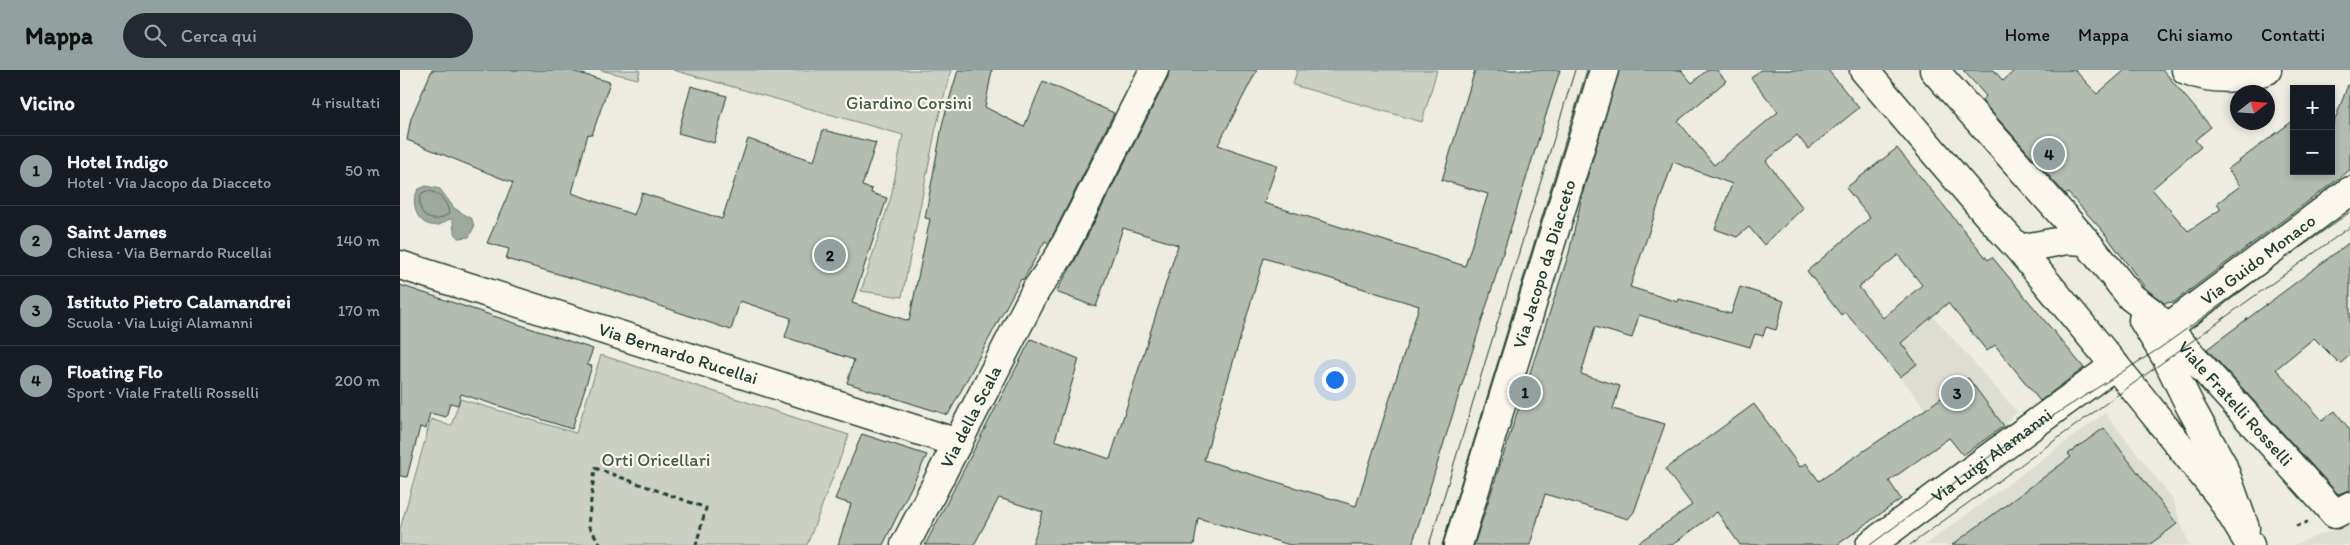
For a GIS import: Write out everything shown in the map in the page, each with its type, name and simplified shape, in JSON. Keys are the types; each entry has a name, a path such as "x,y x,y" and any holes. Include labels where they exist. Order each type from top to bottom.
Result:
{"street":[{"name":"Via della Scala","path":"1036,290 1046,250 1138,70"},
{"name":"Via della Scala","path":"906,545 1036,290 1060,255 1154,70"},
{"name":"Via Jacopo da Diacceto","path":"1458,545 1604,70"},
{"path":"1864,70 2019,249 2114,365 2220,496 2250,545"},
{"name":"Viale Fratelli Rosselli","path":"1934,70 2086,242 2131,297 2164,353 2228,476 2250,545"},
{"path":"2186,70 2199,75 2235,78 2250,76 2267,70"},
{"name":"Via Guido Monaco","path":"2167,328 2350,191"},
{"path":"2019,249 2067,240 2086,242"},
{"name":"Via Bernardo Rucellai","path":"400,265 958,443"},
{"name":"Viale Fratelli Rosselli","path":"2131,297 2151,312 2167,328 2332,514"},
{"name":"Via Luigi Alamanni","path":"1870,545 2114,365"}],"path":[{"path":"601,545 588,525 595,468 706,508 696,545"},
{"path":"2296,526 2332,514"}],"shaded area":[{"path":"1933,316 2017,412 2004,426 1963,455 1884,357"},
{"path":"2105,413 2172,498 2189,545 1925,545"},
{"path":"2350,525 2350,545 2294,545 2316,536"}],"green space":[{"path":"600,70 640,70 638,79"},
{"name":"Giardino Corsini","path":"673,70 951,70 936,128 902,297 861,291 891,197 903,135"},
{"path":"1297,70 1437,70 1422,122 1293,85"},
{"name":"Orti Oricellari","path":"601,355 849,435 807,545 400,545 400,529 431,419 451,426 460,399 576,433"}],"water":[{"path":"426,186 440,189 454,208 472,219 474,227 469,237 458,238 454,231 453,221 450,219 439,225 432,225 425,223 421,219 415,208 415,201 419,189"}],"building":[{"path":"432,70 568,70 610,82 592,135 588,134 572,193 634,215 642,193 722,219 748,139 814,161 823,130 876,143 862,186 872,189 871,193 887,198 852,303 909,321 930,219 925,218 943,121 958,70 992,70 985,107 1024,127 1043,81 1114,113 1049,243 1045,241 1023,280 1021,279 948,415 847,383 854,360 785,337 791,318 740,301 731,330 610,289 506,259 509,249 487,243 513,183 407,140 411,118"},
{"path":"1169,70 1257,70 1218,145 1277,165 1264,203 1465,266 1488,194 1442,180 1475,70 1560,70 1412,545 1290,545 1198,518 1194,545 1032,545 1043,512 999,498 974,545 925,545 1031,339 1079,359 1055,440 1110,459 1178,245 1123,228 1096,307 1056,292 1074,262 1168,77","holes":["1264,258 1419,306 1356,506 1204,460"]},
{"path":"1619,70 1681,70 1692,83 1707,70 1717,70 1726,81 1678,121 1714,165 1778,112 1751,78 1760,70 1828,70 1859,108 1808,149 1797,135 1766,161 1803,208 1764,245 1749,227 1737,237 1715,229 1732,184 1673,162 1630,287 1678,302 1679,299 1731,314 1740,287 1784,301 1776,330 1766,327 1763,336 1755,334 1750,347 1639,315 1632,338 1595,327 1581,374 1620,386 1613,409 1665,424 1634,512 1628,519 1545,494 1530,545 1474,545 1569,253 1584,188"},
{"path":"1963,70 1994,70 2003,81 2015,70 2075,70 2097,94 2125,70 2163,70 2211,127 2195,140 2201,147 2152,189 2188,231 2221,209 2217,203 2240,186 2228,169 2290,123 2290,175 2335,175 2335,119 2348,85 2350,86 2350,170 2174,302 2164,303 2146,289 2102,230 2068,193 2066,195 1982,101 1986,96"},
{"path":"691,86 727,96 714,143 678,133"},
{"path":"1897,148 1988,260 1992,257 2084,368 2040,401 1995,345 1987,351 1948,303 1901,343 1917,364 1900,377 1845,312 1841,315 1807,271 1870,218 1846,188","holes":["1898,255 1922,285 1883,318 1859,287"]},
{"path":"2350,242 2350,355 2340,364 2314,338 2276,369 2322,420 2335,411 2350,430 2350,490 2338,494 2207,349"},
{"path":"400,285 593,349 587,365 592,366 572,429 461,394 458,405 450,403 446,417 430,413 426,429 420,427 407,477 400,476"},
{"path":"1968,378 2004,426 1963,455 1949,438 1889,481 1901,499 1837,545 1740,545 1717,512 1672,545 1635,545 1692,505 1665,469 1754,404 1800,467 1806,463 1819,481 1926,409"},
{"path":"2104,428 2177,524 2149,545 1952,545 2071,457 2068,454"},
{"path":"862,434 927,455 883,545 838,545 851,504 835,499"}],"tram line":[{"path":"1429,545 1575,70"},
{"path":"1442,545 1587,70"},
{"path":"1870,545 1993,454 2160,348 2350,212"},
{"path":"1910,545 2350,227"}],"place":[{"name":"Floating Flo","path":"2049,154"},
{"name":"Saint James","path":"830,255"},
{"name":"Hotel Indigo","path":"1525,392"},
{"name":"Istituto Pietro Calamandrei","path":"1957,393"}]}
